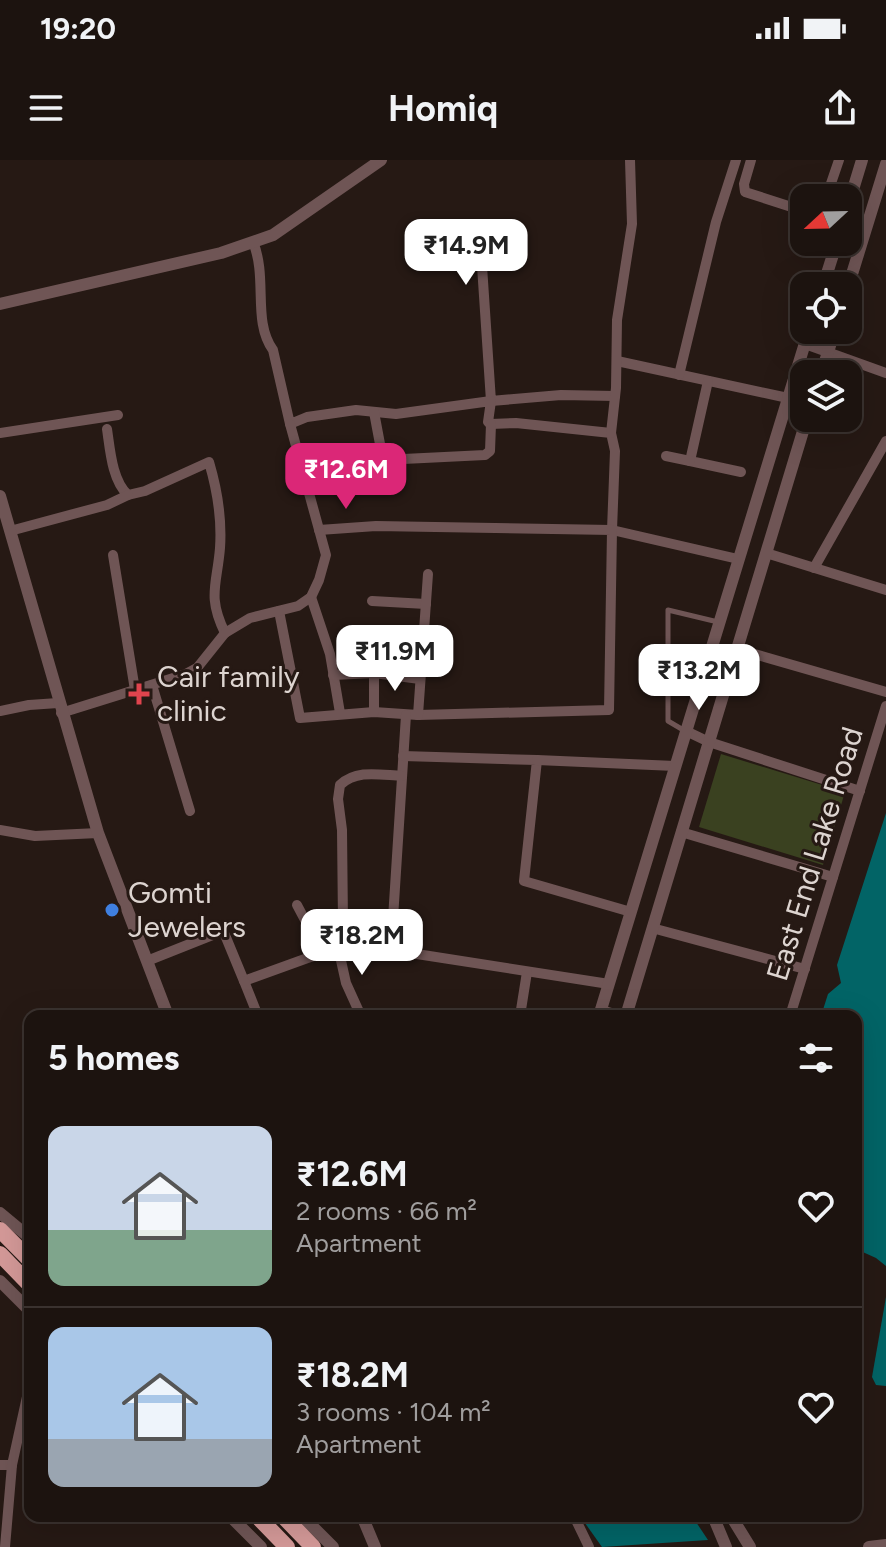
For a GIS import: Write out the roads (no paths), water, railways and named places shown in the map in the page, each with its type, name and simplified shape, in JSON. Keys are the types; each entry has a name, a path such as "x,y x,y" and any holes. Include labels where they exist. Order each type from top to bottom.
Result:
{"highway":[{"path":"0,1230 24,1254"},
{"path":"0,1254 24,1279"},
{"path":"263,1522 287,1547"},
{"path":"289,1522 313,1547"}],"street":[{"path":"0,304 221,253 273,235 381,160"},
{"path":"279,611 300,718 374,712 412,715 609,710 615,451 611,433 617,320 632,224 630,160"},
{"path":"679,375 716,222 736,160"},
{"path":"751,160 744,184 745,192 790,206"},
{"path":"831,184 838,163 861,166"},
{"path":"853,272 886,164"},
{"path":"374,412 383,460 485,455 490,451 491,424 488,422 491,401 480,236 519,231"},
{"path":"0,711 29,705 60,708 152,685 197,668 225,633 250,618 298,606 311,597 326,555 273,350 261,322 262,278 253,242"},
{"path":"601,1010 805,344 886,373"},
{"path":"825,360 831,344"},
{"path":"617,361 788,398"},
{"path":"690,461 708,381"},
{"path":"290,424 307,417 356,410 396,414 561,395 615,396"},
{"path":"0,433 118,415"},
{"path":"491,424 525,423 611,433"},
{"path":"107,429 114,467 123,491 128,495"},
{"path":"626,1010 803,432"},
{"path":"814,568 886,441"},
{"path":"666,456 741,472"},
{"path":"10,531 107,505 209,462 218,491 220,547 213,589 215,612 225,633"},
{"path":"0,497 98,833 166,1010"},
{"path":"319,530 376,526 612,530 738,559"},
{"path":"766,553 886,590"},
{"path":"113,555 135,690"},
{"path":"391,950 403,756 420,679 428,574"},
{"path":"311,597 330,654 340,713"},
{"path":"372,601 426,604"},
{"path":"737,649 886,692"},
{"path":"333,675 374,673 420,679"},
{"path":"374,673 374,712"},
{"path":"152,685 190,811"},
{"name":"East End Lake Road","path":"792,1010 886,706"},
{"path":"686,731 709,742 860,791"},
{"path":"403,756 675,766"},
{"path":"537,760 524,881 631,912"},
{"path":"358,1010 346,983 338,947 343,923 340,785 351,776 402,776"},
{"path":"0,830 35,836 98,833"},
{"path":"681,832 833,877"},
{"path":"297,905 322,952"},
{"path":"652,928 805,969"},
{"path":"147,961 220,932 225,935 256,1010"},
{"path":"244,981 338,947 391,950 609,984"},
{"path":"521,1010 527,972"},
{"path":"0,1213 24,1233"},
{"path":"0,1281 24,1305"},
{"path":"5,1547 6,1465 24,1404"},
{"path":"236,1522 259,1547"},
{"path":"308,1522 333,1547"},
{"path":"365,1522 375,1547"},
{"path":"577,1522 589,1547"},
{"path":"716,1522 726,1547"},
{"path":"735,1522 750,1547"},
{"path":"869,1547 886,1545"}],"lane":[{"path":"686,731 668,721 668,610 719,622"}],"water":[{"path":"886,813 886,1266 862,1252 862,1010 823,1010 828,994 841,983 837,965"},
{"path":"886,1297 886,1386 876,1385 872,1377"},
{"path":"584,1522 696,1522 708,1540 602,1547"}],"place":[{"name":"Cair family clinic","path":"139,694"},
{"name":"Gomti Jewelers","path":"112,910"}]}
